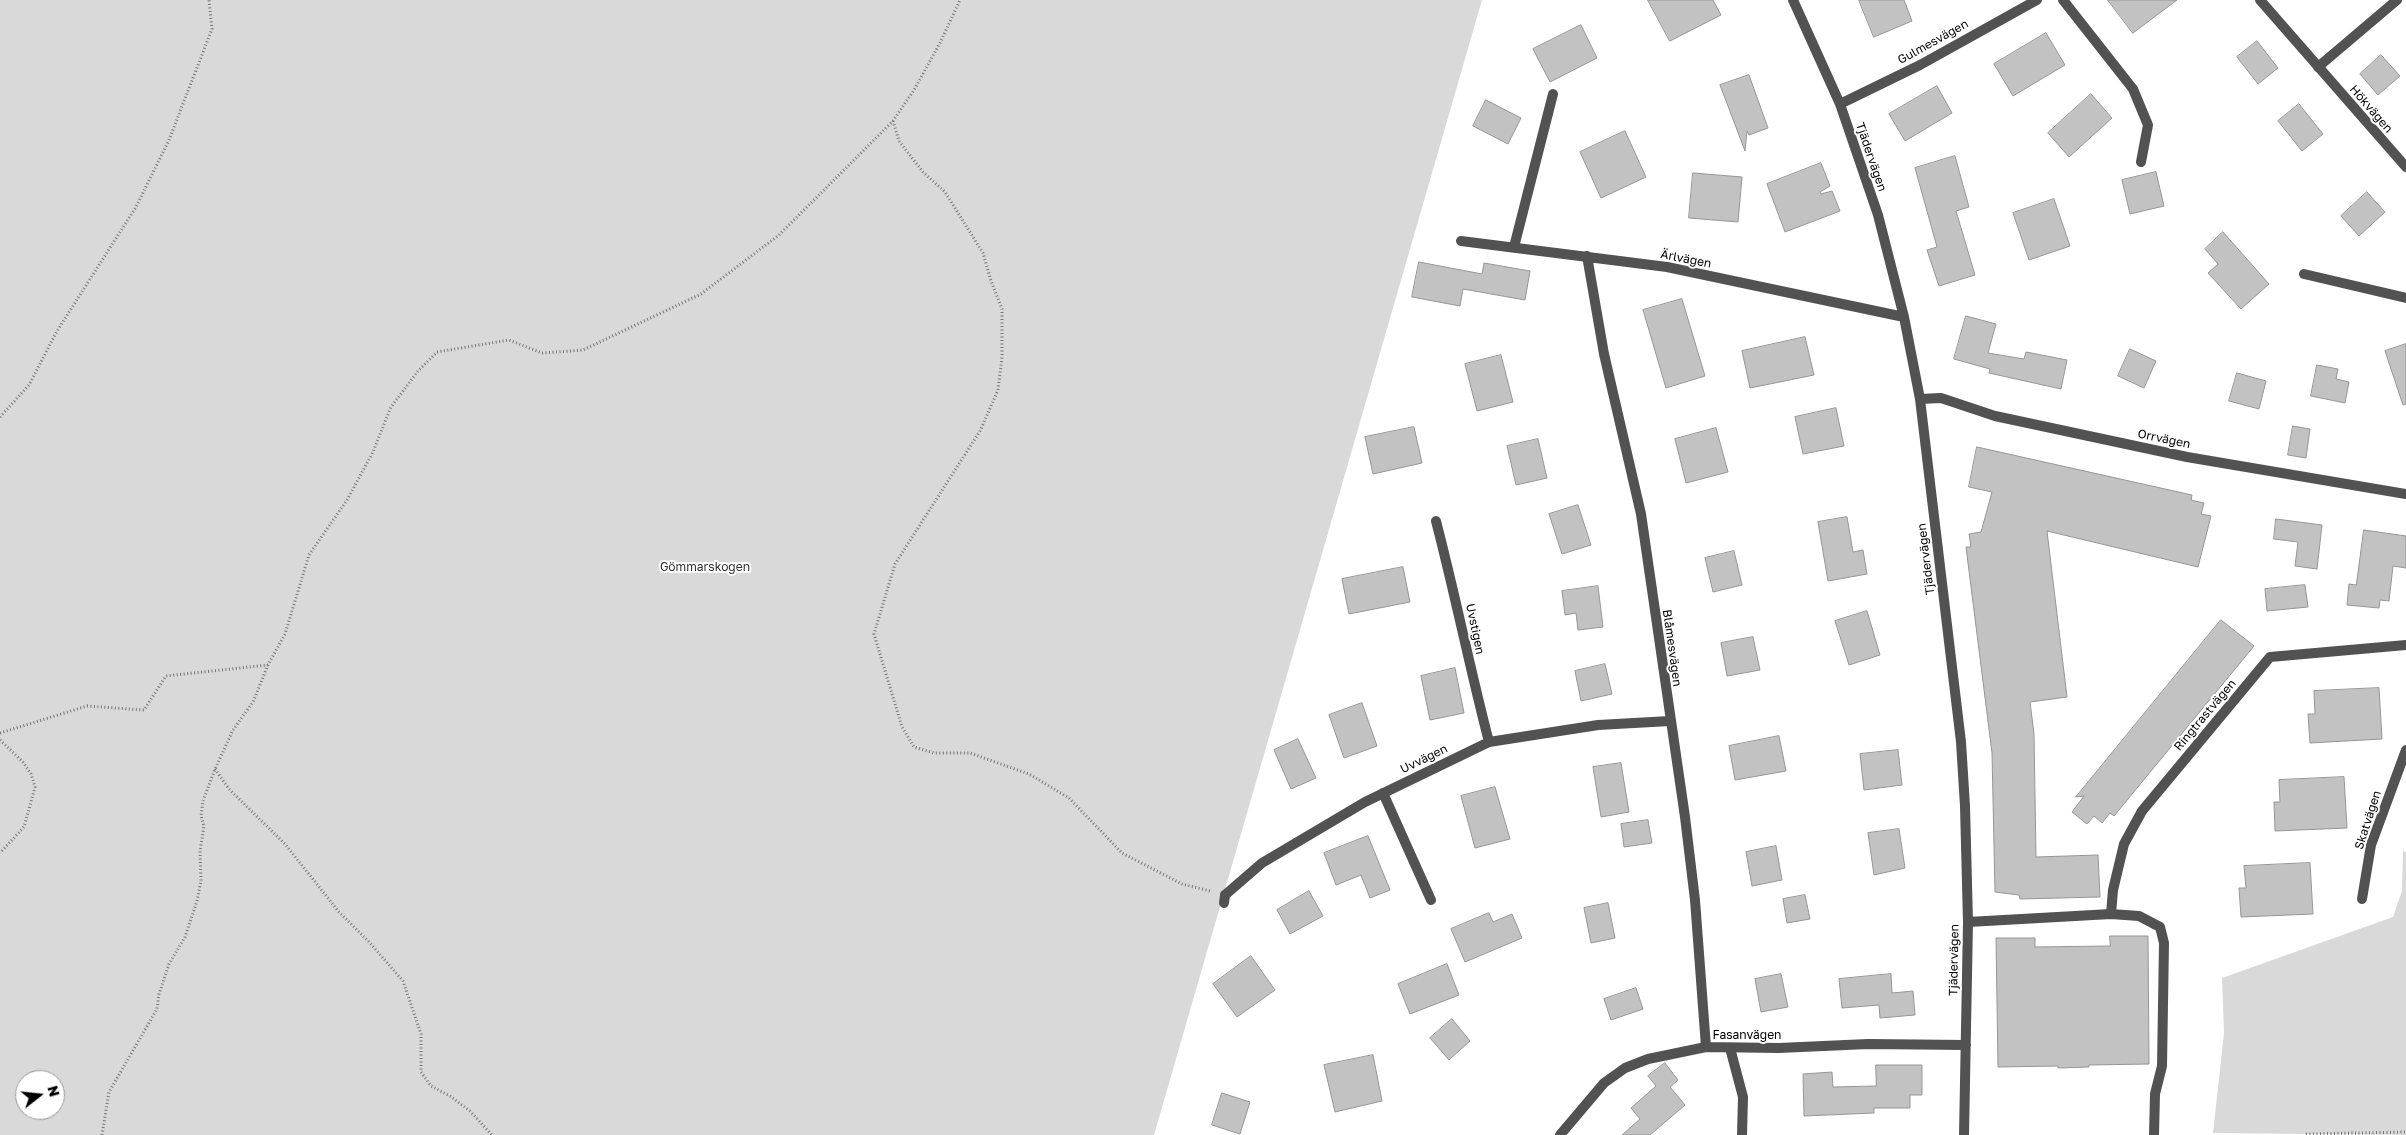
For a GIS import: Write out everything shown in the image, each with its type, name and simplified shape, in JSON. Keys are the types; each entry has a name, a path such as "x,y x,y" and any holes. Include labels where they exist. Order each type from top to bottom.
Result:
{"street":[{"name":"Tjädervägen","path":"1793,0 1840,104 1878,215 1904,316 1920,399 1961,742 1968,922 1964,1135"},
{"name":"Gulmesvägen","path":"1840,104 1920,65 2037,0"},
{"path":"2063,0 2133,89 2148,125 2141,162"},
{"name":"Hökvägen","path":"2260,0 2406,167"},
{"path":"2318,67 2397,0"},
{"path":"1514,247 1553,94"},
{"name":"Ärlvägen","path":"1461,241 1667,267 1904,316"},
{"name":"Blåmesvägen","path":"1587,256 1604,354 1641,514 1685,817 1695,900 1706,1047"},
{"path":"2304,274 2406,298"},
{"name":"Orrvägen","path":"1920,399 1941,398 1995,416 2187,457 2406,494"},
{"name":"Uvstigen","path":"1436,521 1489,742"},
{"name":"Ringtrastvägen","path":"2111,914 2113,890 2124,844 2142,811 2270,657 2406,646"},
{"name":"Uvvägen","path":"1225,899 1262,863 1383,793 1489,742 1598,725 1670,721"},
{"name":"Skatvägen","path":"2362,900 2371,845 2406,750"},
{"path":"1383,793 1431,900"},
{"path":"1968,922 2111,914 2139,916 2160,927 2164,943 2162,1066 2155,1094 2154,1135"},
{"name":"Fasanvägen","path":"1560,1135 1604,1083 1625,1068 1648,1059 1706,1047 1779,1048 1868,1044 1966,1045"},
{"path":"1730,1048 1743,1097 1742,1135"}],"path":[{"path":"0,417 29,385 57,331 136,207 169,140 212,29 209,0"},
{"path":"102,1135 109,1092 157,1009 159,994 169,964 185,937 201,881 200,851 204,826 201,816 202,808 215,770 233,730 252,702 268,665 285,634 309,555 347,500 373,452 391,407 418,371 437,352 509,340 542,353 583,350 701,294 779,235 893,121 914,90 940,43 960,0"},
{"path":"893,121 898,141 924,172 945,192 983,254 1002,309 1002,357 998,390 980,431 895,564 874,634 902,727 914,747 934,753 970,753 1029,774 1069,798 1122,854 1182,884 1225,899"},
{"path":"0,733 87,706 144,710 166,676 268,665"},
{"path":"0,740 24,762 31,774 35,787 32,805 24,827 0,853"},
{"path":"215,770 229,790 284,844 339,912 370,943 403,981 421,1034 421,1072 431,1086 450,1096 470,1111 492,1135"},
{"path":"2306,1134 2406,1132"}],"green space":[{"name":"Gömmarskogen","path":"0,0 1482,0 1154,1135 0,1135"},
{"path":"2403,851 2406,852 2406,1135 2213,1133 2224,1033 2222,978 2393,917 2402,891"}],"building":[{"path":"1648,0 1713,0 1721,15 1670,41"},
{"path":"1859,0 1904,0 1912,21 1874,37"},
{"path":"2108,0 2177,0 2133,33"},
{"path":"1581,25 1597,58 1550,82 1533,49"},
{"path":"2046,33 2065,65 2013,96 1994,64"},
{"path":"2257,41 2278,68 2258,84 2237,57"},
{"path":"2381,55 2400,76 2378,95 2360,74"},
{"path":"1749,75 1768,128 1749,135 1747,131 1745,151 1720,85"},
{"path":"1937,86 1952,113 1905,141 1889,114"},
{"path":"2091,94 2112,118 2069,157 2048,133"},
{"path":"1486,100 1521,118 1508,144 1473,126"},
{"path":"2299,104 2323,134 2302,151 2278,121"},
{"path":"1625,131 1646,177 1601,198 1580,152"},
{"path":"1955,156 1969,207 1956,211 1975,275 1939,286 1927,250 1937,247 1915,168"},
{"path":"1821,163 1830,186 1820,192 1821,194 1832,191 1840,211 1785,232 1767,184"},
{"path":"2156,172 2164,206 2130,214 2122,180"},
{"path":"1693,173 1742,177 1738,222 1689,218"},
{"path":"2367,192 2385,212 2359,236 2341,216"},
{"path":"2054,199 2070,246 2029,260 2013,213"},
{"path":"2223,232 2269,284 2241,309 2208,273 2218,264 2205,249"},
{"path":"1419,262 1482,274 1484,263 1530,271 1525,300 1463,289 1460,306 1412,297"},
{"path":"1682,299 1705,376 1666,388 1643,310"},
{"path":"1966,316 1996,324 1988,353 2024,359 2026,352 2067,360 2061,389 1989,373 1990,369 1954,359"},
{"path":"1805,337 1814,375 1750,388 1742,351"},
{"path":"2406,344 2406,404 2403,405 2385,351"},
{"path":"2130,349 2156,361 2144,388 2118,376"},
{"path":"1501,355 1513,402 1477,411 1465,364"},
{"path":"2317,365 2338,369 2336,379 2349,382 2345,403 2311,396"},
{"path":"2237,373 2266,381 2259,409 2229,401"},
{"path":"1836,408 1844,446 1803,454 1795,417"},
{"path":"2293,426 2310,429 2306,458 2288,455"},
{"path":"1414,427 1422,463 1373,474 1365,437"},
{"path":"1716,428 1728,472 1686,483 1675,439"},
{"path":"1538,439 1547,478 1516,485 1507,446"},
{"path":"1977,447 2192,495 2191,500 2204,503 2201,514 2211,516 2198,567 2047,531 2067,697 2030,702 2034,734 2036,857 2098,855 2100,897 2020,899 2019,895 1995,892 1992,753 1966,547 1971,547 1969,534 1981,532 1992,492 1969,487"},
{"path":"1578,505 1591,545 1562,554 1549,514"},
{"path":"1847,517 1853,552 1863,550 1867,574 1828,581 1818,522"},
{"path":"2276,519 2322,525 2317,569 2295,566 2298,542 2274,539"},
{"path":"2364,530 2406,536 2406,568 2393,566 2389,601 2380,600 2379,608 2347,605 2349,584 2356,585"},
{"path":"1734,551 1742,585 1713,592 1705,558"},
{"path":"1403,567 1410,602 1349,614 1342,579"},
{"path":"2305,585 2308,607 2267,611 2265,589"},
{"path":"1598,586 1603,627 1578,630 1576,613 1565,615 1562,591"},
{"path":"1867,611 1880,655 1849,665 1835,621"},
{"path":"2221,620 2254,646 2114,816 2110,813 2102,823 2094,816 2087,824 2072,812 2084,796 2076,797"},
{"path":"1753,637 1760,670 1727,676 1721,643"},
{"path":"1605,664 1612,694 1581,701 1575,671"},
{"path":"1455,668 1464,713 1430,720 1421,676"},
{"path":"2379,688 2382,739 2310,743 2308,714 2315,714 2314,691"},
{"path":"1362,703 1377,746 1344,758 1329,715"},
{"path":"1779,736 1786,771 1735,780 1729,746"},
{"path":"1298,739 1316,778 1291,789 1274,750"},
{"path":"1898,750 1902,785 1864,790 1860,754"},
{"path":"1621,763 1629,812 1601,817 1593,767"},
{"path":"2344,777 2347,828 2275,831 2274,802 2280,802 2279,780"},
{"path":"1495,787 1510,839 1475,848 1461,796"},
{"path":"1648,820 1652,843 1624,847 1621,824"},
{"path":"1899,829 1905,868 1874,875 1868,833"},
{"path":"1368,836 1390,890 1370,898 1361,875 1336,885 1324,853"},
{"path":"1776,846 1782,880 1752,886 1746,852"},
{"path":"2310,863 2313,914 2241,917 2239,888 2246,888 2244,866"},
{"path":"1309,891 1323,916 1290,934 1277,910"},
{"path":"1805,895 1810,919 1787,923 1783,899"},
{"path":"1608,903 1615,938 1591,943 1584,908"},
{"path":"1489,913 1493,922 1512,914 1522,938 1465,962 1451,929"},
{"path":"2110,936 2148,936 2149,1064 2089,1065 2089,1067 2058,1068 2058,1066 1998,1067 1996,938 2035,938 2035,947 2110,946"},
{"path":"1251,956 1275,990 1237,1017 1213,984"},
{"path":"1447,964 1459,995 1410,1014 1398,984"},
{"path":"1781,974 1788,1007 1761,1012 1755,979"},
{"path":"1891,974 1892,993 1913,991 1915,1015 1880,1018 1879,1005 1842,1008 1839,979"},
{"path":"1636,988 1643,1009 1611,1020 1604,999"},
{"path":"1452,1019 1470,1041 1449,1060 1430,1038"},
{"path":"1373,1055 1382,1101 1335,1112 1324,1065"},
{"path":"1665,1063 1678,1080 1670,1087 1685,1105 1650,1135 1622,1135 1640,1119 1631,1108 1656,1086 1648,1076"},
{"path":"1876,1065 1922,1065 1922,1095 1910,1095 1910,1108 1874,1108 1874,1113 1804,1116 1803,1074 1832,1072 1833,1087 1876,1086"},
{"path":"1222,1093 1250,1102 1240,1134 1212,1125"}]}
